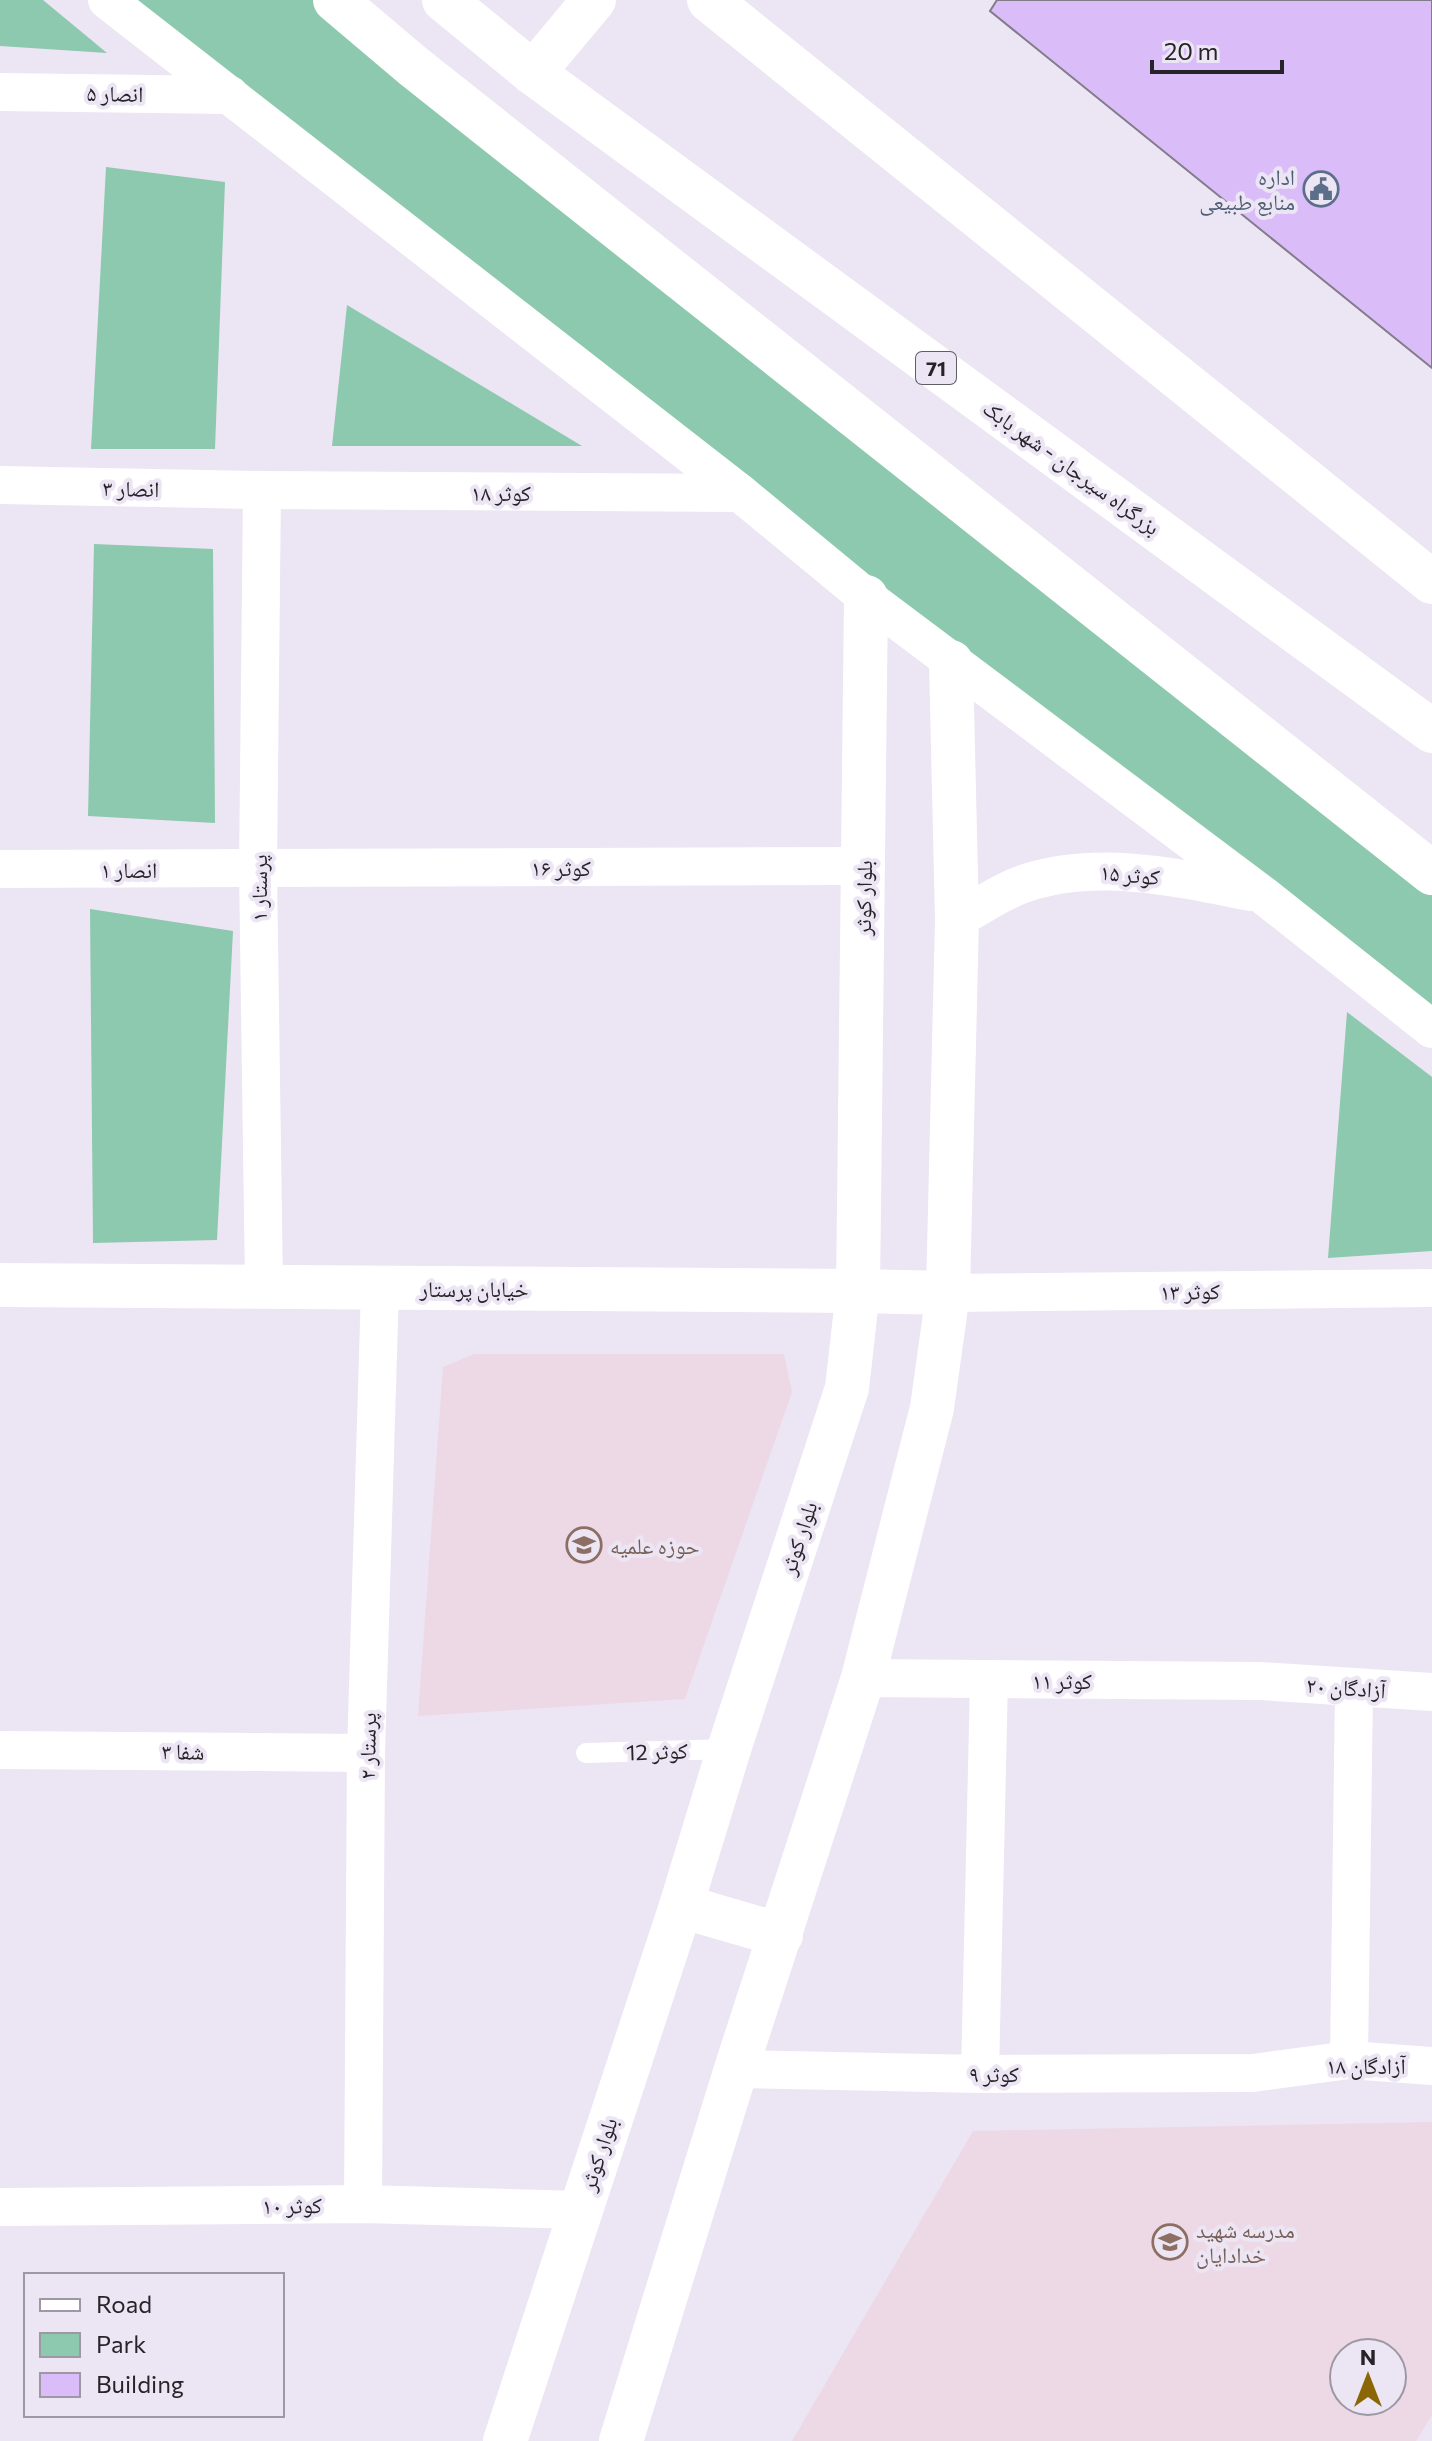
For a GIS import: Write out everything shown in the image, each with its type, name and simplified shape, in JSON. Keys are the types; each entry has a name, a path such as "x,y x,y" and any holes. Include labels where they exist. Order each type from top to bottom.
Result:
{"main road":[{"path":"335,0 413,66 1432,873"},
{"name":"بزرگراه سیرجان - شهر بابک","path":"444,0 533,73 1432,731"},
{"path":"533,73 594,0"},
{"path":"709,0 1432,582"},
{"name":"بلوار کوثر","path":"505,2441 847,1388 858,1291 866,597"},
{"path":"621,2441 736,2069 863,1678 932,1408 948,1293 957,919 951,662"},
{"name":"خیابان پرستار","path":"0,1285 948,1293"},
{"path":"681,1906 781,1935"}],"street":[{"path":"107,0 740,493 866,597 1263,895 1432,1029"},
{"name":"انصار ۵","path":"0,92 230,95"},
{"name":"انصار ۳","path":"0,485 262,490"},
{"name":"کوثر ۱۸","path":"262,490 740,493"},
{"name":"پرستار ۱","path":"262,490 258,869 264,1286"},
{"name":"کوثر ۱۶","path":"258,869 864,866"},
{"name":"انصار ۱","path":"0,869 258,869"},
{"name":"کوثر ۱۵","path":"957,919 1022,884 1093,870 1192,880 1263,895"},
{"name":"پرستار ۲","path":"363,2204 366,1753 380,1288"},
{"name":"کوثر ۱۳","path":"948,1293 1432,1288"},
{"name":"کوثر ۱۱","path":"863,1678 1260,1681"},
{"path":"980,2074 989,1680"},
{"name":"آزادگان ۲۰","path":"1260,1681 1432,1692"},
{"path":"1349,2060 1354,1689"},
{"name":"شفا ۳","path":"0,1750 366,1753"},
{"name":"آزادگان ۱۸","path":"1253,2073 1349,2060 1432,2066"},
{"name":"کوثر ۹","path":"736,2069 980,2074 1253,2073"},
{"name":"کوثر ۱۰","path":"2,2207 363,2204 580,2210"}],"lane":[{"name":"کوثر 12","path":"586,1753 729,1749"}],"shaded area":[{"name":"حوزه علمیه","path":"474,1354 784,1354 792,1392 685,1699 418,1716 443,1367"},
{"name":"مدرسه شهید خدادایان","path":"1432,2122 1432,2415 1416,2441 792,2441 973,2131"}],"green space":[{"path":"0,0 43,0 107,53 0,46"},
{"path":"107,0 342,0 1432,880 1432,1035"},
{"path":"106,167 225,182 215,449 91,449"},
{"path":"347,305 582,446 332,446"},
{"path":"94,544 213,549 215,823 88,816"},
{"path":"90,909 233,931 217,1240 93,1243"},
{"path":"1347,1012 1432,1077 1432,1251 1328,1258"}],"building":[{"name":"اداره منابع طبیعی","path":"997,0 1432,0 1432,368 990,11"}],"place":[{"name":"اداره منابع طبیعی","path":"1321,189"},
{"name":"حوزه علمیه","path":"584,1545"},
{"name":"مدرسه شهید خدادایان","path":"1170,2242"}]}
